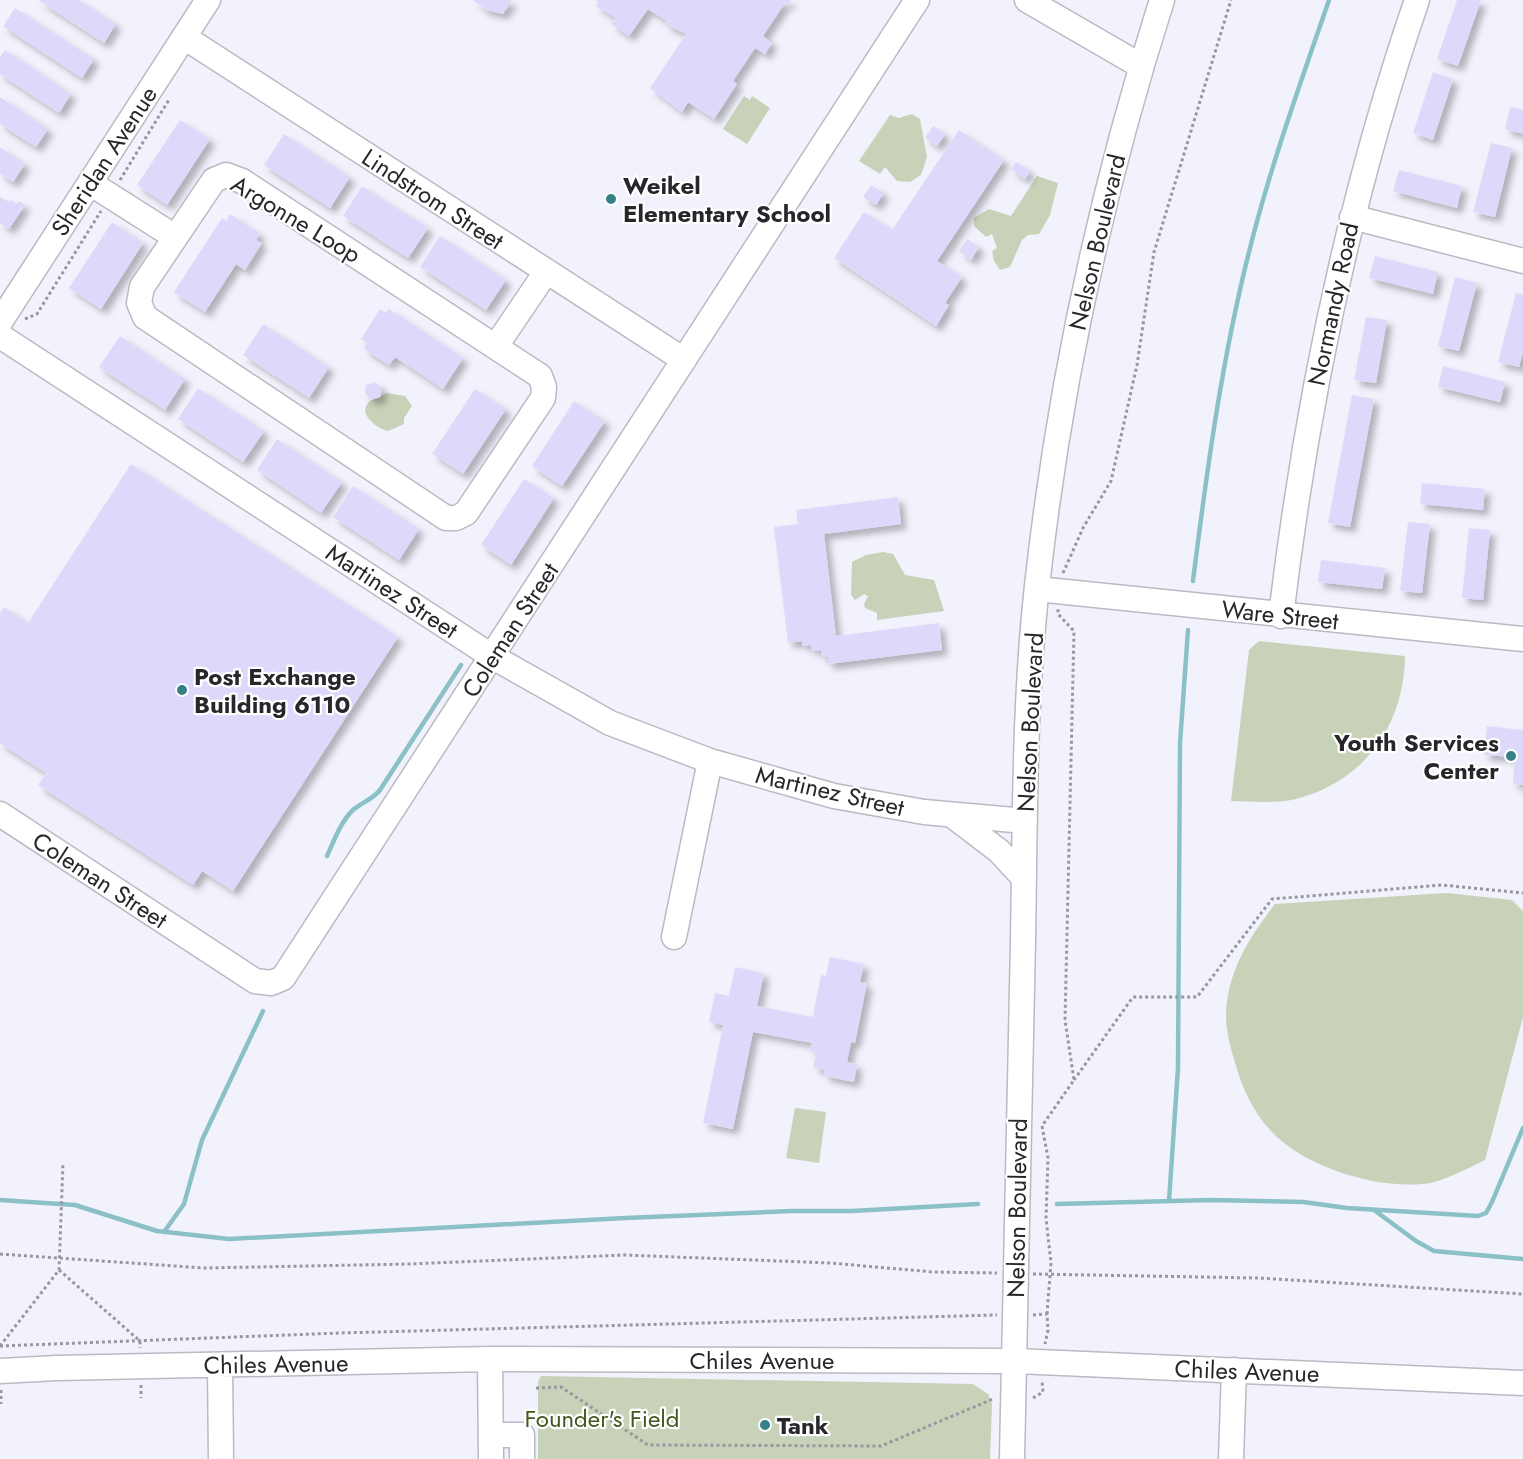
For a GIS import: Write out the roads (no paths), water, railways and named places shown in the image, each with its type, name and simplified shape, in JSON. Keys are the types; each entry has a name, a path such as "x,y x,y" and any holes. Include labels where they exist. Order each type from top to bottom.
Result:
{"street":[{"name":"Sheridan Avenue","path":"0,322 208,0"},
{"name":"Coleman Street","path":"0,814 255,981 271,983 289,972 917,0"},
{"path":"1027,0 1141,66"},
{"name":"Nelson Boulevard","path":"1012,1459 1025,821 1048,590 1052,470 1077,323 1104,205 1141,66 1162,0"},
{"name":"Normandy Road","path":"1281,616 1303,454 1333,295 1373,138 1417,0"},
{"name":"Lindstrom Street","path":"184,37 684,360"},
{"name":"Argonne Loop","path":"232,176 496,346 540,376 544,387 543,398 471,508 460,517 446,518 148,321 141,311 139,295 214,180 232,176"},
{"path":"90,183 175,237"},
{"path":"1352,217 1523,261"},
{"path":"496,346 546,272"},
{"name":"Martinez Street","path":"0,336 493,657 610,723 710,761 834,796 951,815 1025,821"},
{"name":"Ware Street","path":"1048,590 1281,616 1523,639"},
{"path":"674,937 710,761"},
{"path":"951,815 999,851 1024,878"},
{"path":"490,1359 491,1459"},
{"name":"Chiles Avenue","path":"0,1371 490,1359 1014,1361 1523,1383"},
{"path":"220,1366 221,1459"},
{"path":"1231,1459 1234,1370"},
{"path":"491,1434 522,1436 522,1459"}],"waterway":[{"path":"1193,581 1216,414 1240,289 1267,185 1329,0"},
{"path":"1169,1201 1178,1068 1180,743 1188,630"},
{"path":"327,856 345,820 353,810 380,790 461,665"},
{"path":"164,1232 184,1204 202,1140 263,1011"},
{"path":"1057,1204 1211,1200 1303,1202 1347,1208 1478,1216 1486,1213 1492,1202 1523,1128"},
{"path":"0,1200 75,1205 157,1231 229,1239 625,1218 791,1211 852,1211 978,1204"},
{"path":"1374,1210 1416,1241 1434,1251 1523,1259"}],"place":[{"name":"Weikel Elementary School","path":"611,199"},
{"name":"Post Exchange Building 6110","path":"182,690"},
{"name":"Youth Services Center","path":"1511,756"},
{"name":"Tank","path":"765,1425"}],"park label":[{"name":"Founder's Field","path":"602,1418"}]}
